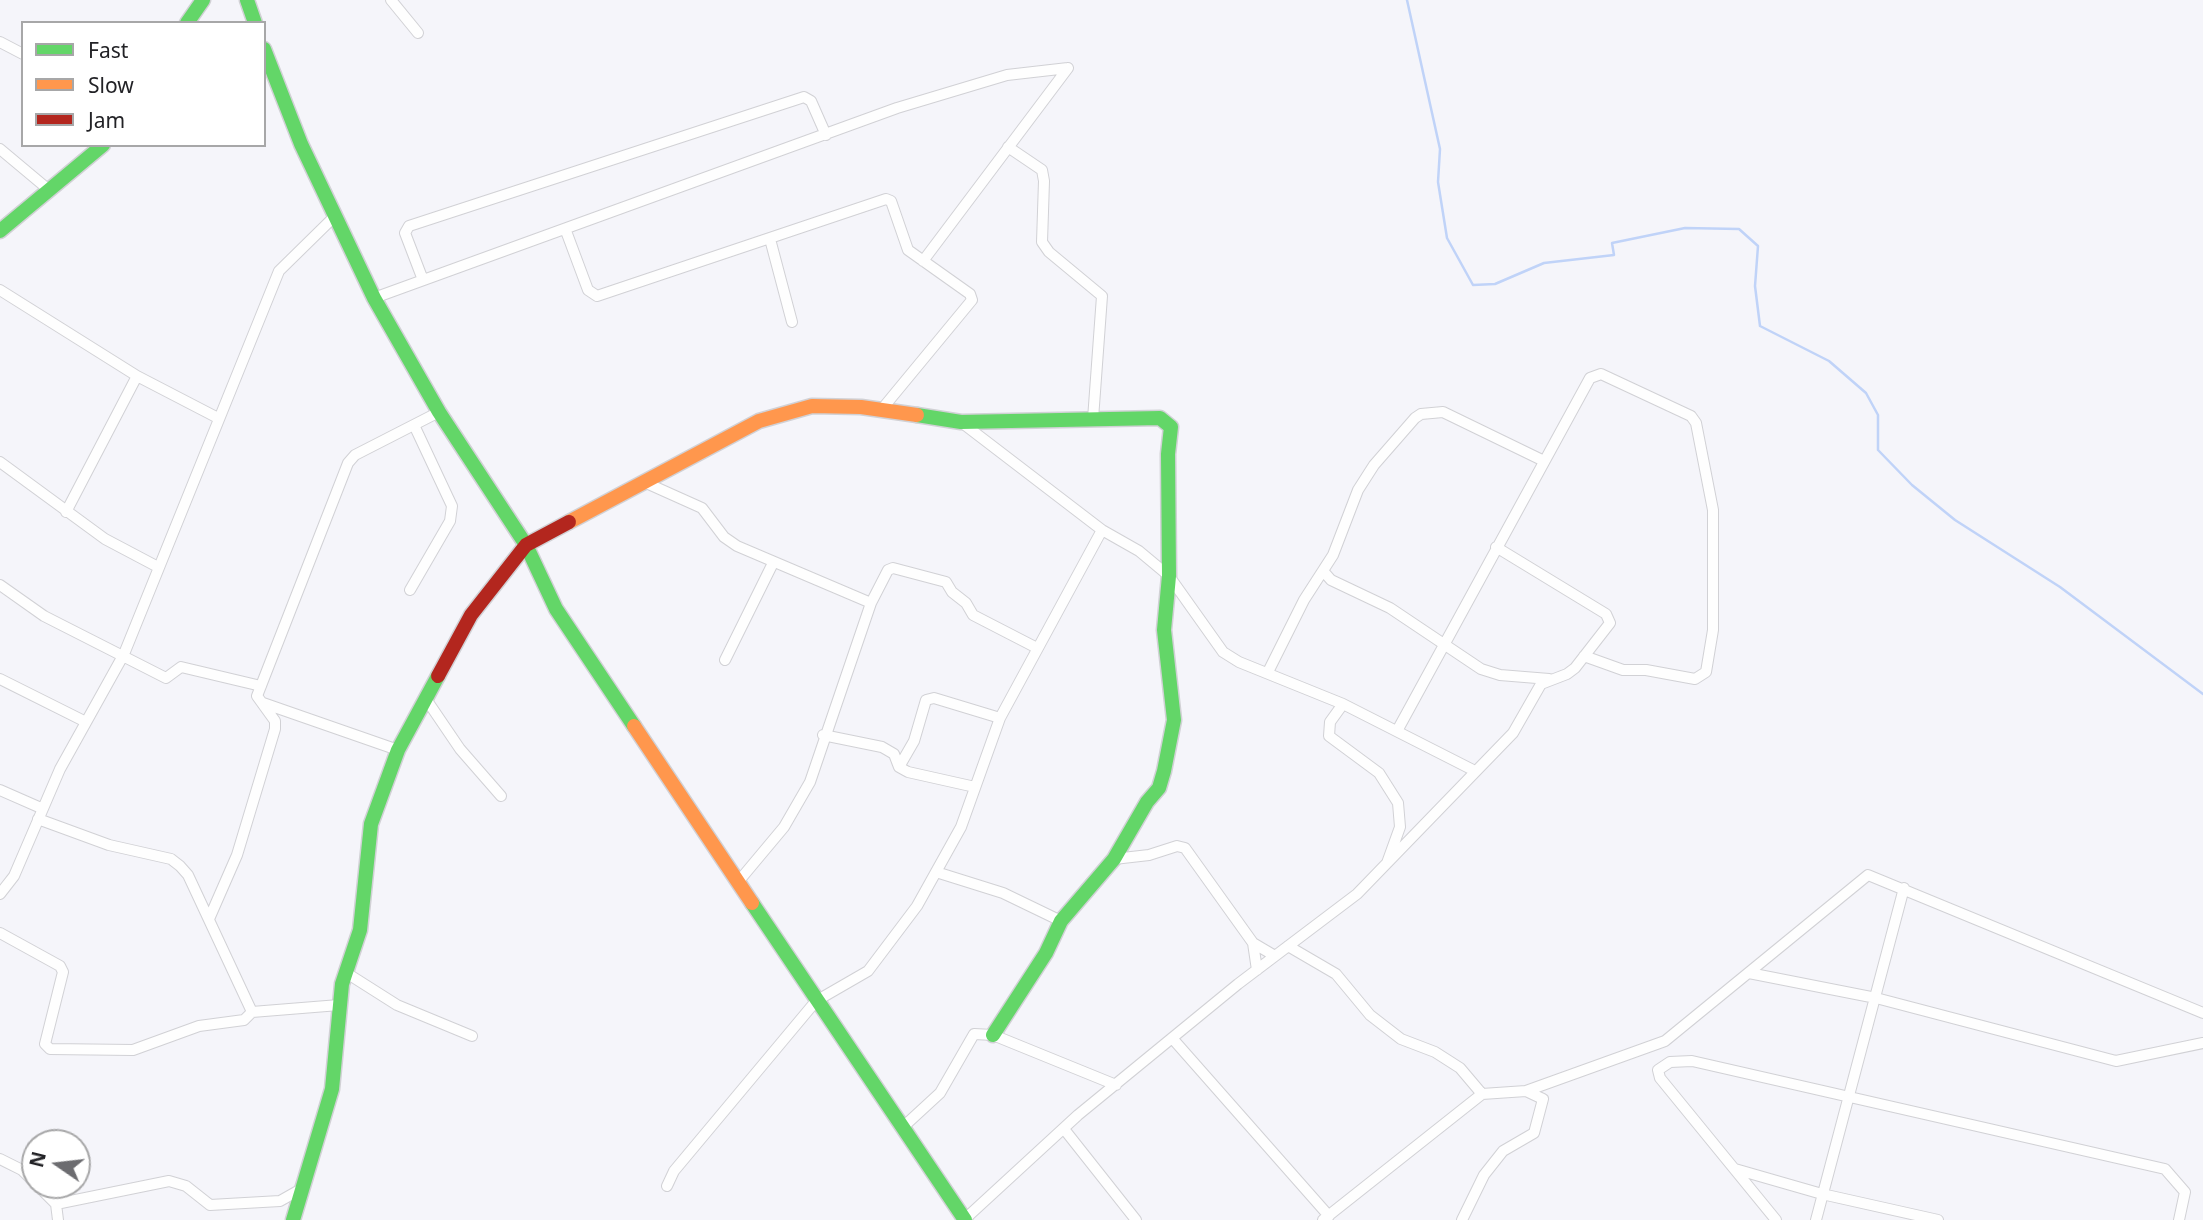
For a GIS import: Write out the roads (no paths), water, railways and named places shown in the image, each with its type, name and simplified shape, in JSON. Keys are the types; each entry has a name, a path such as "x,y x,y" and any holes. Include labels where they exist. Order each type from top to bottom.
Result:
{"street":[{"path":"188,21 203,0"},
{"path":"247,0 254,21"},
{"path":"391,0 418,33"},
{"path":"0,42 21,53"},
{"path":"266,54 334,217 374,298 439,412 526,545 556,609 634,721 816,1001 965,1219 1064,1129 1172,1038 1357,894 1513,733 1541,684 1567,674 1584,656 1611,618 1496,547"},
{"path":"374,298 566,231 897,108 1007,75 1068,68 923,261"},
{"path":"423,280 405,233 408,226 804,97 811,101 826,135"},
{"path":"0,231 101,147"},
{"path":"1008,147 1042,170 1042,242 1049,252 1102,296 1093,419"},
{"path":"0,149 49,190"},
{"path":"566,231 588,290 597,296 886,199 894,205 904,244 970,294 972,300 882,409"},
{"path":"0,894 14,876 41,808 124,654 279,271 334,217"},
{"path":"770,239 792,322"},
{"path":"0,290 137,376 219,418"},
{"path":"1397,731 1544,461 1595,374 1601,374 1691,416 1696,423 1713,510 1713,630 1706,672 1695,679 1646,670 1623,670 1584,656"},
{"path":"66,512 137,376"},
{"path":"293,1220 332,1088 339,1005 345,972 360,930 371,824 398,750 471,615 526,545 759,421 812,406 882,409 961,422 1160,418 1171,427 1168,454 1169,576 1164,630 1174,720 1170,748 1159,788 1146,802 1114,859 1061,921 1046,953 993,1035"},
{"path":"209,919 237,855 275,729 275,721 257,696 348,463 355,455 439,412"},
{"path":"1268,672 1304,600 1324,572 1358,490 1381,456 1421,414 1443,412 1544,461"},
{"path":"961,422 1102,530 1139,551 1169,576 1216,646 1239,662 1343,704 1475,771"},
{"path":"410,590 450,521 452,506 414,425"},
{"path":"0,462 105,539 158,567"},
{"path":"644,482 702,508 730,542 773,563 871,603"},
{"path":"667,1186 674,1171 816,1001 876,963 917,906 961,827 1000,719 1102,530"},
{"path":"725,660 773,563"},
{"path":"738,882 784,827 810,782 823,735 884,574 893,568 946,582 952,592 966,603 973,615 1037,648"},
{"path":"1324,572 1331,580 1390,608 1481,669 1500,675 1549,679"},
{"path":"0,584 44,615 166,678 181,667 261,686"},
{"path":"0,679 86,722"},
{"path":"899,767 914,741 926,700 934,698 1000,719"},
{"path":"426,699 460,749 502,796"},
{"path":"261,702 398,750"},
{"path":"1343,704 1330,722 1329,736 1379,773 1398,803 1400,827 1386,867"},
{"path":"823,735 883,747 894,754 899,767 908,772 975,787"},
{"path":"0,790 41,808"},
{"path":"37,819 109,845 171,859 188,875 252,1012"},
{"path":"1114,859 1149,855 1177,846 1185,848 1253,943 1275,956"},
{"path":"936,872 1003,893 1061,921"},
{"path":"1172,1038 1326,1218 1482,1094 1526,1091 1665,1041 1864,876 1873,875 2203,1013"},
{"path":"1816,1220 1904,888"},
{"path":"0,933 60,966 63,972 45,1044 50,1049 133,1050 199,1026 244,1020 252,1012 339,1005"},
{"path":"1253,943 1257,970"},
{"path":"1289,946 1336,974 1370,1015 1401,1039 1436,1052 1460,1068 1482,1094"},
{"path":"345,972 372,993 397,1006 472,1036"},
{"path":"1749,973 1876,998 2116,1061 2203,1043"},
{"path":"902,1128 940,1093 974,1034 993,1035 1116,1085"},
{"path":"1776,1220 1660,1078 1658,1070 1670,1062 1692,1061 2165,1169 2185,1192 2179,1220"},
{"path":"1462,1220 1484,1175 1503,1151 1534,1133 1543,1099 1526,1091"},
{"path":"1064,1129 1136,1220"},
{"path":"0,1158 21,1169"},
{"path":"1734,1169 1822,1194 1938,1220"},
{"path":"56,1204 169,1181 186,1186 210,1205 280,1201 304,1188"},
{"path":"51,1199 56,1204 58,1220"}],"waterway":[{"path":"1407,0 1440,149 1438,182 1447,238 1473,285 1495,284 1544,263 1614,255 1612,243 1685,228 1739,229 1758,246 1755,286 1760,326 1829,361 1866,393 1878,415 1878,450 1912,485 1955,520 2060,587 2203,694"}]}
